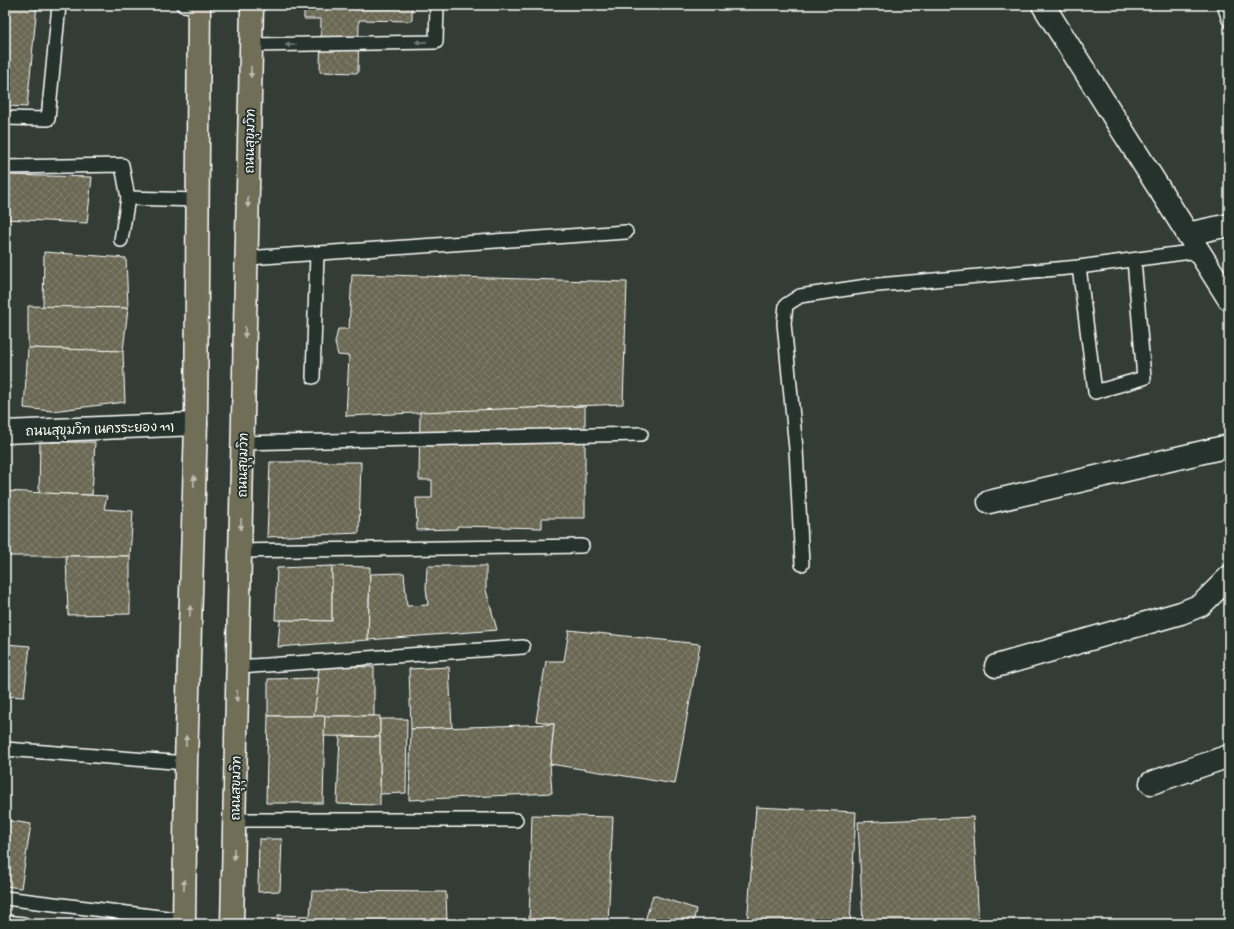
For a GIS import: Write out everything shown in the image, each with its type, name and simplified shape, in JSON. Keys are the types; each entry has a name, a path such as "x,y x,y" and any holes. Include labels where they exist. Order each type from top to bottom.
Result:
{"main road":[{"path":"184,922 186,763 196,424 198,200 194,5"},
{"name":"ถนนสุขุมวิท","path":"232,924 252,5"}],"street":[{"path":"1043,5 1229,299"},
{"path":"1193,243 1229,225"},
{"name":"ถนนสุขุมวิท (นครระยอง 11)","path":"5,432 196,424"},
{"path":"989,502 1229,446"},
{"path":"996,666 1182,613 1201,605 1229,577"},
{"path":"1151,783 1229,756"}],"lane":[{"path":"5,118 48,119 59,5"},
{"path":"251,45 436,42 437,5"},
{"path":"5,167 122,166 128,198 121,240"},
{"path":"128,198 198,200"},
{"path":"247,258 626,232"},
{"path":"802,564 796,449 784,323 786,305 800,296 867,286 1079,267 1134,260 1193,243"},
{"path":"313,377 317,253"},
{"path":"1079,267 1095,392 1144,378 1134,260"},
{"path":"243,443 641,434"},
{"path":"240,551 582,546"},
{"path":"238,667 523,647"},
{"path":"5,749 186,763"},
{"path":"235,820 516,820"},
{"path":"5,898 184,922"},
{"path":"5,922 24,924"}],"building":[{"path":"5,5 37,5 27,107 5,106"},
{"path":"304,5 412,5 412,21 359,20 358,73 320,72 321,19 304,19"},
{"path":"5,175 92,177 87,223 5,219"},
{"path":"44,252 126,258 128,308 43,307"},
{"path":"352,274 627,282 623,404 346,416 349,356 338,355 335,343 338,329 349,329"},
{"path":"28,306 128,308 123,351 28,348"},
{"path":"28,348 123,351 125,402 52,411 24,408"},
{"path":"585,406 585,518 542,518 542,528 457,526 457,529 417,530 416,498 432,498 432,480 419,480 420,412"},
{"path":"40,442 95,442 92,495 39,493"},
{"path":"270,462 361,462 359,533 267,537"},
{"path":"5,491 107,496 104,509 133,511 130,556 5,556"},
{"path":"66,556 130,556 130,614 68,615"},
{"path":"332,566 332,621 275,620 277,568"},
{"path":"332,566 370,567 368,640 278,647 280,620 332,621"},
{"path":"427,566 486,566 486,590 497,630 368,640 370,574 404,573 407,606 428,605 426,587"},
{"path":"569,630 700,644 675,784 550,764 554,724 536,721 546,661 564,661"},
{"path":"5,644 30,646 24,697 5,696"},
{"path":"319,666 374,667 374,716 314,716"},
{"path":"449,667 452,728 411,729 409,669"},
{"path":"319,678 314,716 268,716 268,679"},
{"path":"268,716 325,716 323,803 266,803"},
{"path":"325,716 380,716 380,737 324,736"},
{"path":"380,719 407,719 406,793 380,794"},
{"path":"554,724 550,764 552,793 409,800 411,729"},
{"path":"340,736 380,737 380,805 337,804"},
{"path":"756,807 856,812 850,924 747,924"},
{"path":"532,815 613,817 608,924 529,924"},
{"path":"973,817 979,924 863,924 858,822"},
{"path":"5,820 31,824 21,888 5,886"},
{"path":"259,839 282,839 280,891 258,892"},
{"path":"312,891 446,892 447,924 278,924 278,915 310,916"},
{"path":"653,895 696,909 693,924 644,924"}]}
